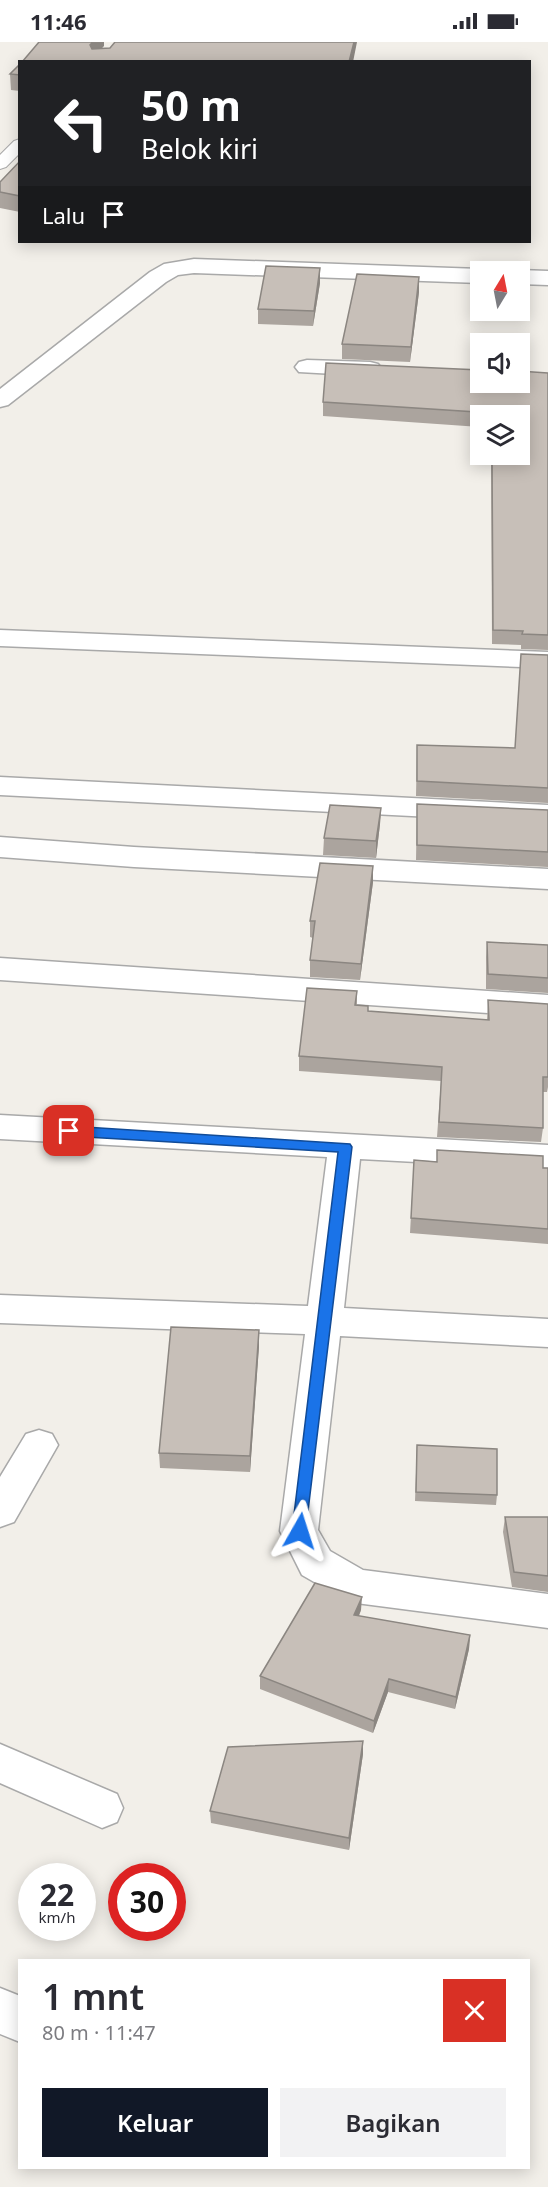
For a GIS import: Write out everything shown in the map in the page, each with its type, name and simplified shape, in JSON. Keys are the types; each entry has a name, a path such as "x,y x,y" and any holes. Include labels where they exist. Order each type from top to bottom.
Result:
{"street":[{"path":"0,400 158,277 172,269 217,266 470,276"},
{"path":"530,277 548,278"},
{"path":"307,367 388,370"},
{"path":"0,638 548,660"},
{"path":"0,786 548,814"},
{"path":"0,847 548,879"},
{"path":"0,969 548,1006"},
{"path":"0,1127 548,1157"},
{"path":"345,1147 300,1531 316,1563 356,1586 548,1611"},
{"path":"0,1309 326,1321 548,1333"},
{"path":"0,1511 39,1445"},
{"path":"0,1763 102,1808"},
{"path":"0,2010 18,2019"}],"lane":[{"path":"0,164 18,146"}],"building":[{"path":"39,42 93,42 90,45 92,49 110,48 115,42 354,42 350,60 24,60"},
{"path":"18,66 18,75 10,74"},
{"path":"18,163 18,196 0,192 0,182"},
{"path":"266,266 320,268 314,311 258,309"},
{"path":"357,274 419,277 411,347 342,344"},
{"path":"326,363 470,370 470,393 530,393 530,372 548,373 548,635 493,630 492,465 530,465 530,405 470,405 470,412 323,402"},
{"path":"521,654 548,655 548,788 417,781 417,745 515,748"},
{"path":"417,804 548,810 548,852 417,845"},
{"path":"330,805 381,808 376,841 324,838"},
{"path":"320,863 373,866 361,964 310,960 315,921 310,921"},
{"path":"487,942 548,945 548,978 488,974"},
{"path":"307,988 357,991 355,1005 368,1006 368,1011 489,1020 488,1000 548,1004 548,1077 543,1077 543,1128 439,1122 442,1067 299,1056"},
{"path":"437,1150 543,1156 543,1168 548,1168 548,1229 411,1218 414,1160 437,1162"},
{"path":"171,1327 259,1330 250,1456 159,1453"},
{"path":"417,1445 497,1449 497,1495 416,1492"},
{"path":"505,1517 548,1517 548,1576 514,1572"},
{"path":"315,1583 362,1597 354,1615 470,1635 456,1697 389,1679 374,1721 260,1676"},
{"path":"363,1741 349,1838 210,1811 228,1747"}],"route":[{"path":"69,1131 345,1147 300,1531"}]}
